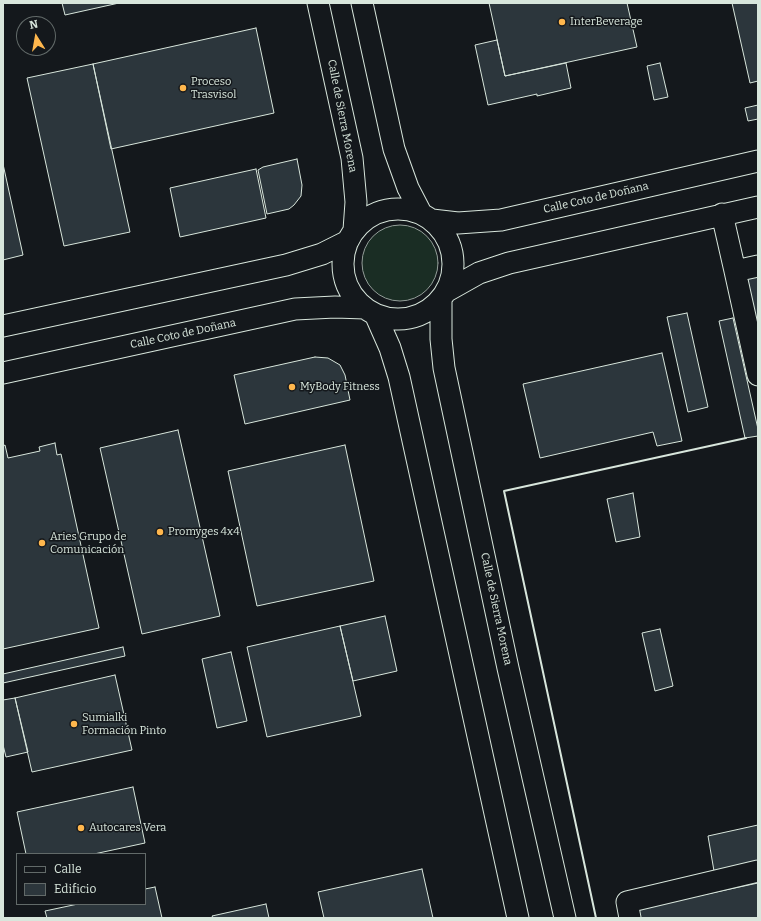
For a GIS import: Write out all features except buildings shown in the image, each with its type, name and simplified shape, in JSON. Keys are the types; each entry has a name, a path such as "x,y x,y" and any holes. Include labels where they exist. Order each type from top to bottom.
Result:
{"street":[{"name":"Calle de Sierra Morena","path":"318,3 352,158 356,202 351,235"},
{"path":"362,3 394,149 408,188 426,216 445,234 453,253 453,272 444,295"},
{"name":"Calle Coto de Doñana","path":"426,216 458,223 501,220 758,161"},
{"path":"370,311 393,319 411,318 428,311 444,295 478,273 509,263 758,207"},
{"path":"3,326 286,265 322,254 351,235 368,218 385,210 403,209 426,216"},
{"path":"722,214 758,375"},
{"path":"351,235 343,259 344,277 352,294 370,311 390,348 399,377 518,918"},
{"path":"735,271 758,266"},
{"name":"Calle de Sierra Morena","path":"444,295 441,339 444,368 508,668 565,918"},
{"name":"Calle Coto de Doñana","path":"3,373 295,309 336,307 370,311"},
{"path":"630,918 627,902 758,872"}],"green space":[{"path":"393,225 407,225 421,231 432,242 438,256 438,270 435,278 427,290 421,295 407,301 393,301 379,295 368,284 362,270 362,256 368,242 379,231"}],"wall":[{"path":"596,918 504,491 746,438"}],"place":[{"name":"InterBeverage","path":"562,22"},
{"name":"Proceso Trasvisol","path":"183,88"},
{"name":"MyBody Fitness","path":"292,387"},
{"name":"Promyges 4x4","path":"160,532"},
{"name":"Aries Grupo de Comunicación","path":"42,543"},
{"name":"Sumialki Formación Pinto","path":"74,724"},
{"name":"Autocares Vera","path":"81,828"}]}
